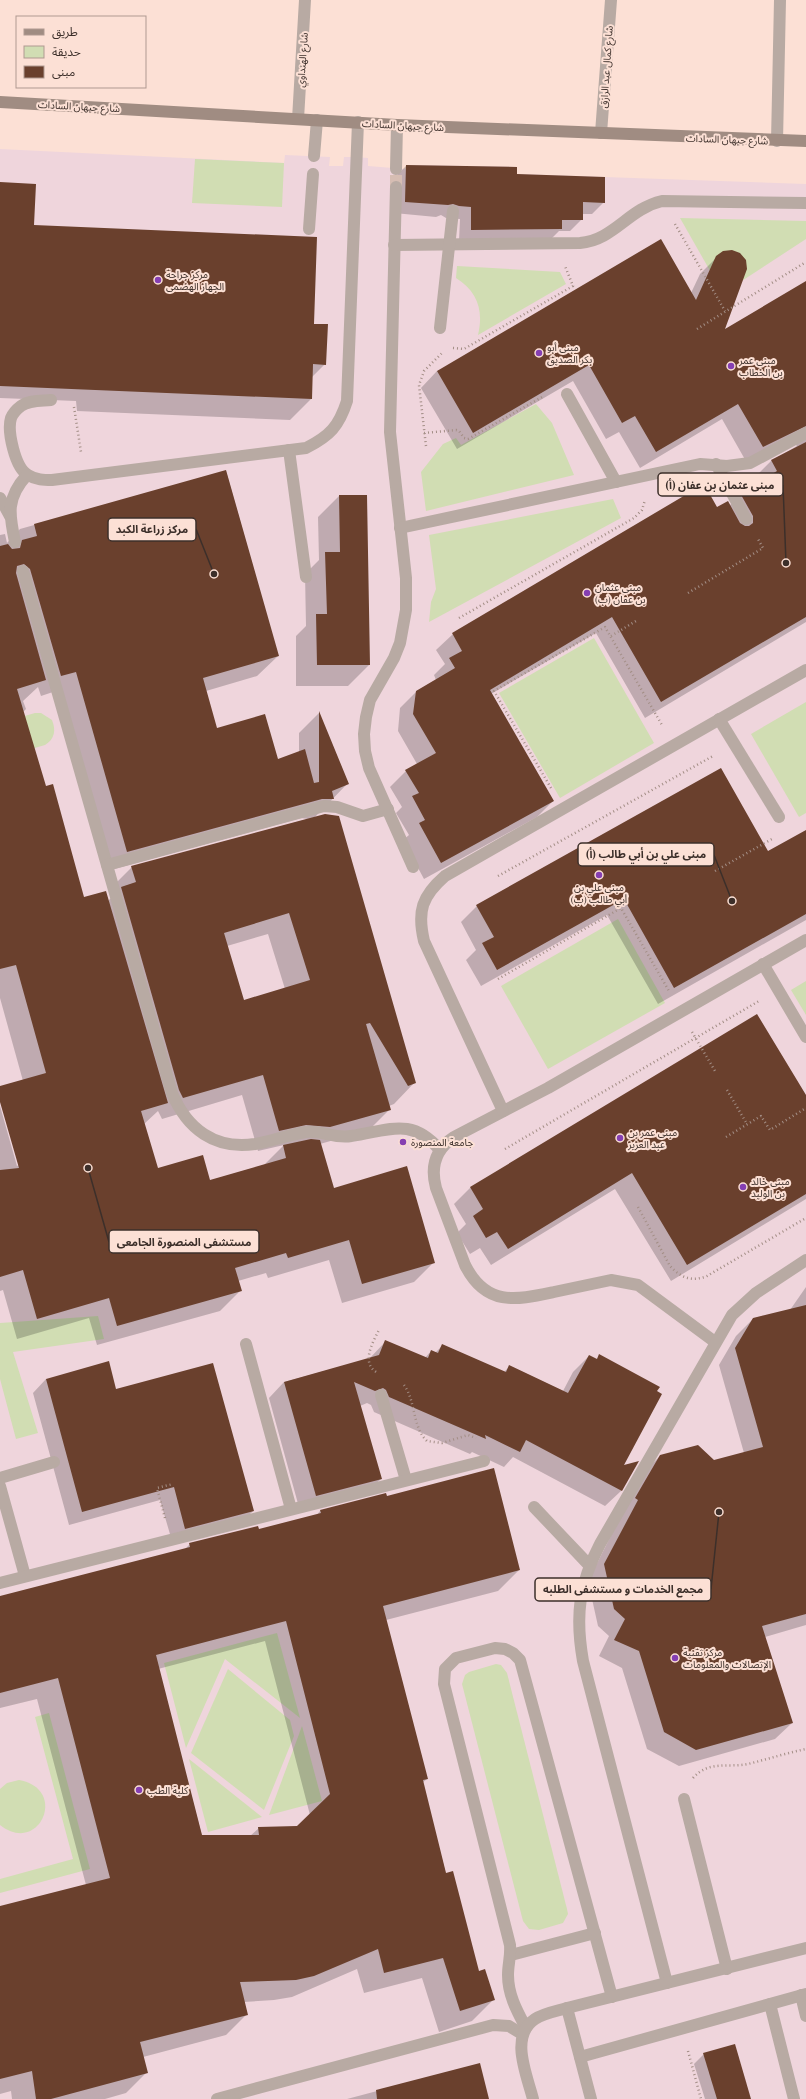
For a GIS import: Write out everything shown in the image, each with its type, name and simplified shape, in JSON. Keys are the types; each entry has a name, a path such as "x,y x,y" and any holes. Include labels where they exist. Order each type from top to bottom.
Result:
{"main road":[{"name":"شارع جيهان السادات","path":"0,102 398,125 806,142"}],"street":[{"name":"شارع الهنداوي","path":"298,119 305,0"},
{"name":"شارع كمال عبد الرازق","path":"601,133 610,0"},
{"path":"777,141 780,0"},
{"path":"314,156 317,120"},
{"path":"51,400 26,403 11,416 10,423 14,453 18,465 27,475 39,480 52,480 306,448 325,437 333,430 342,416 347,401 358,122"},
{"path":"396,169 398,125"},
{"path":"309,229 313,174"},
{"path":"396,187 390,432 407,594 404,627 394,658 370,700 364,734 365,752 370,768 413,867"},
{"path":"394,245 580,243 597,240 613,231 641,208 662,201 806,203"},
{"path":"440,328 453,211"},
{"path":"566,394 616,482"},
{"path":"400,528 700,464 727,466 750,463 806,433"},
{"path":"289,450 306,577"},
{"path":"716,464 746,519"},
{"path":"10,516 14,494 27,475"},
{"path":"0,498 10,516 15,542"},
{"path":"23,571 172,1093 186,1120 198,1130 226,1144 241,1146 304,1132 345,1137 399,1127 422,1133 440,1150"},
{"path":"503,1111 424,941 420,923 422,904 431,888 445,876 806,670"},
{"path":"719,719 779,816"},
{"path":"107,865 324,806 337,807 363,816 388,809"},
{"path":"715,1342 650,1293 638,1285 624,1281 611,1280 514,1299 494,1295 485,1290 470,1275 465,1265 436,1188 433,1168 435,1158 440,1150 454,1137 680,1012 806,940"},
{"path":"764,964 806,1037"},
{"path":"667,1983 583,1661 578,1637 578,1613 582,1589 589,1565 715,1342 732,1315 744,1302 806,1260"},
{"path":"246,1344 291,1509"},
{"path":"381,1395 406,1480"},
{"path":"0,1583 484,1461"},
{"path":"0,1478 54,1462"},
{"path":"0,1486 25,1576"},
{"path":"534,1507 589,1565"},
{"path":"533,2099 522,2054 524,2031 512,2001 508,1983 511,1955 444,1684 445,1669 450,1662 462,1657 496,1648 505,1649 513,1653 520,1660 612,1997"},
{"path":"684,1799 726,1969"},
{"path":"511,1955 595,1932"},
{"path":"524,2031 536,2018 542,2015 806,1948"},
{"path":"580,2057 803,1995 806,2016"},
{"path":"770,2004 794,2099"},
{"path":"567,2008 591,2099"},
{"path":"217,2099 494,2025 509,2026 524,2031"}],"path":[{"path":"662,201 725,312"},
{"path":"440,328 444,342 450,347 464,349 573,286 555,244"},
{"path":"696,329 806,262"},
{"path":"426,446 419,393 421,378 429,364 450,347"},
{"path":"424,433 456,430 459,431 464,438 468,439 562,385 566,394"},
{"path":"75,411 80,444"},
{"path":"459,618 638,515 644,505 645,498 642,476"},
{"path":"688,593 763,548 746,519"},
{"path":"611,636 636,622"},
{"path":"576,833 494,691 605,627 688,770"},
{"path":"498,876 735,744"},
{"path":"715,871 774,838"},
{"path":"498,979 621,908 715,1071"},
{"path":"505,1149 778,990"},
{"path":"727,1090 748,1124"},
{"path":"726,1137 761,1116 770,1130 806,1108"},
{"path":"638,1206 670,1266 677,1274 687,1279 697,1280 707,1276 806,1218"},
{"path":"379,1330 368,1357 371,1367 380,1373"},
{"path":"400,1381 405,1386 409,1394 423,1437 427,1441 437,1444 471,1435 478,1442 484,1461"},
{"path":"171,1539 157,1488 173,1484"},
{"path":"684,1799 690,1782 703,1769 715,1765 747,1764 806,1748"},
{"path":"681,2029 701,2099"}],"shaded area":[{"name":"جامعة المنصورة","path":"0,149 284,163 285,155 330,157 329,166 343,166 344,157 356,157 368,158 368,166 405,169 410,165 517,167 517,174 806,184 806,2099 0,2099"}],"green space":[{"path":"195,159 284,163 282,207 192,203"},
{"path":"680,218 806,221 806,239 731,288 717,283"},
{"path":"457,266 560,272 566,284 478,335 480,317 477,302 469,289 456,278"},
{"path":"536,404 552,423 574,475 426,511 421,472 443,444 456,438 461,445"},
{"path":"613,499 621,518 429,622 431,602 436,589 429,535"},
{"path":"594,638 654,743 560,798 499,693"},
{"path":"806,702 806,813 799,817 751,734"},
{"path":"35,713 41,713 52,720 54,734 51,740 45,745 0,758 0,723"},
{"path":"618,919 665,1003 548,1069 501,986"},
{"path":"806,981 806,1015 791,990"},
{"path":"98,1316 104,1339 13,1352 38,1433 16,1439 0,1379 0,1323"},
{"path":"277,1633 300,1718 225,1659 186,1748 164,1663"},
{"path":"496,1664 501,1665 507,1673 568,1914 563,1923 539,1930 529,1929 523,1921 462,1684 465,1675 469,1672"},
{"path":"228,1669 290,1720 294,1736 264,1810 191,1753"},
{"path":"49,1713 90,1869 0,1893 0,1879 73,1859 35,1717"},
{"path":"302,1726 322,1801 269,1815"},
{"path":"189,1759 262,1817 208,1832"},
{"path":"19,1780 34,1786 43,1795 45,1806 43,1818 36,1827 26,1832 14,1832 0,1825 0,1789 7,1783"}],"building":[{"path":"406,165 517,167 517,174 605,177 605,203 583,202 583,220 562,220 562,229 471,230 471,207 453,204 448,205 405,202"},
{"name":"مركز جراحة الجهاز الهضمى","path":"0,182 36,184 34,225 317,237 314,324 328,324 326,365 313,364 312,399 0,386"},
{"path":"661,239 696,300 716,256 723,251 732,250 740,253 746,260 747,269 725,329 806,281 806,426 763,447 738,404 656,452 635,416 622,423 589,365 473,433 437,371"},
{"path":"806,442 806,617 661,702 612,617 490,690 554,801 441,863 419,823 425,820 412,796 419,793 405,770 436,753 413,714 416,691 455,668 449,658 462,651 452,633 704,484 717,507 728,501 740,523 745,526 749,526 753,523 753,516 740,493 777,471 771,460"},
{"path":"226,470 279,656 203,678 217,728 265,714 278,759 305,749 314,783 319,782 319,711 349,784 332,791 334,799 322,799 127,852 76,672 61,676 30,569 24,564 17,566 16,573 46,680 17,689 46,786 53,784 84,897 106,891 168,1103 141,1111 158,1168 203,1155 210,1180 286,1158 283,1145 311,1139 320,1140 334,1188 407,1166 435,1263 362,1284 349,1240 288,1258 286,1253 235,1268 242,1291 117,1326 109,1298 37,1319 23,1270 0,1277 0,1170 19,1168 0,1102 0,1086 46,1073 16,965 0,969 0,546 8,544 12,549 20,548 22,540 37,536 34,524"},
{"path":"339,495 367,495 370,665 317,665 316,614 327,614 325,552 340,552"},
{"path":"721,768 768,851 806,830 806,914 674,988 624,899 497,970 482,943 494,937 476,905"},
{"path":"325,814 339,816 416,1083 408,1086 370,1023 366,1024 391,1110 330,1127 306,1125 279,1131 263,1075 183,1098 179,1090 121,887 136,882 131,866","holes":["289,913 310,980 244,1000 224,933"]},
{"path":"757,1014 806,1095 806,1194 687,1265 632,1173 508,1249 497,1232 486,1238 473,1216 483,1209 470,1187"},
{"path":"806,1305 806,1614 762,1626 793,1723 696,1750 664,1732 639,1651 614,1640 625,1619 614,1609 604,1564 638,1500 635,1498 660,1455 698,1445 714,1460 763,1447 735,1348 753,1318"},
{"path":"385,1340 428,1358 431,1350 438,1353 442,1344 506,1372 509,1365 568,1393 589,1355 597,1359 599,1354 660,1387 657,1391 662,1394 624,1465 639,1461 622,1491 526,1440 520,1452 485,1435 486,1439 389,1397 386,1390 383,1388 375,1391 354,1382 382,1479 316,1496 284,1382 379,1355"},
{"path":"109,1361 116,1389 213,1363 254,1511 185,1529 174,1487 82,1512 46,1379"},
{"name":"كلية الطب","path":"494,1468 520,1570 383,1606 428,1779 423,1780 446,1873 453,1871 479,1971 485,1969 495,2000 460,2011 443,1958 384,1973 378,1949 314,1976 296,1980 240,1982 248,2015 140,2042 148,2073 51,2099 36,2099 32,2071 0,2079 0,1906 110,1878 58,1678 0,1693 0,1596 190,1547 189,1543 258,1526 259,1529 321,1513 320,1510 386,1493 387,1496","holes":["286,1621 330,1794 297,1826 258,1827 259,1835 202,1835 156,1655"]},
{"path":"735,2044 751,2099 717,2099 703,2053"},
{"path":"480,2063 489,2099 377,2099 376,2090"}],"tunnel":[{"path":"396,169 396,187"}],"place":[{"name":"مركز جراحة الجهاز الهضمى","path":"158,280"},
{"name":"مبنى أبو بكر الصديق","path":"539,353"},
{"name":"مبنى عمر بن الخطاب","path":"731,366"},
{"name":"مبنى عثمان بن عفان (أ)","path":"786,563"},
{"name":"مركز زراعة الكبد","path":"214,574"},
{"name":"مبنى عثمان بن عفان (ب)","path":"587,593"},
{"name":"مبنى علي بن أبي طالب (ب)","path":"599,875"},
{"name":"مبنى علي بن أبي طالب (أ)","path":"732,901"},
{"name":"مبنى عمر بن عبد العزيز","path":"620,1138"},
{"name":"جامعة المنصورة","path":"403,1142"},
{"name":"مستشفى المنصورة الجامعى","path":"88,1168"},
{"name":"مبنى خالد بن الوليد","path":"743,1187"},
{"name":"مجمع الخدمات و مستشفى الطلبه","path":"719,1512"},
{"name":"مركز تقنية الإتصالات والمعلومات","path":"675,1658"},
{"name":"كلية الطب","path":"139,1790"}]}
